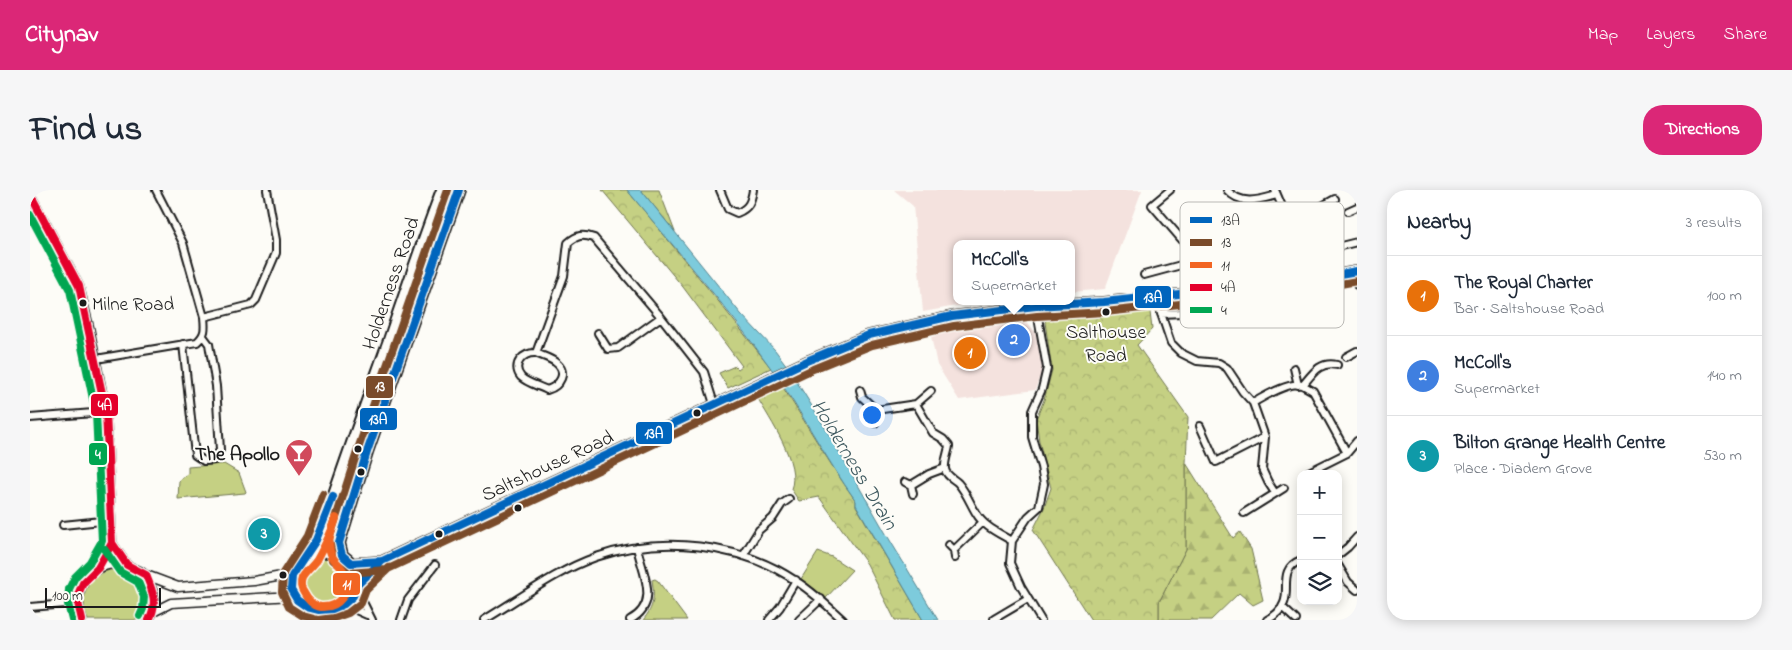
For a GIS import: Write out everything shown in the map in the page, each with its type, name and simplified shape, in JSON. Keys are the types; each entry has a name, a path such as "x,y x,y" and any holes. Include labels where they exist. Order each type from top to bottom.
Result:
{"highway":[{"name":"Holderness Road","path":"308,555 326,520 350,446 442,190"},
{"name":"Holderness Road","path":"342,555 339,543 367,452 459,190"},
{"path":"329,550 342,555 351,564 356,573 358,587 349,607 333,618 307,616 293,596 291,586 293,574 308,555 329,550"}],"main road":[{"name":"Saltshouse Road","path":"1075,304 1180,293"},
{"name":"Saltshouse Road","path":"351,564 382,561 763,381 869,335 952,316 1053,305"},
{"name":"Saltshouse Road","path":"358,587 382,561"}],"street":[{"path":"96,360 197,342 203,336 205,329 204,317 183,243 156,190"},
{"path":"204,317 251,305 256,300 276,253 276,240 267,190"},
{"path":"720,190 728,209 737,213 745,210 751,202 752,190"},
{"path":"1170,190 1152,205 1180,237"},
{"path":"1228,190 1234,197 1254,202 1276,193"},
{"path":"30,194 79,286 106,412 112,543 98,568 83,583 79,592 78,603 82,620"},
{"path":"1330,202 1335,199"},
{"path":"1348,211 1357,207"},
{"path":"536,353 564,276 568,243 576,236 585,235 594,238 661,317 704,372 714,404"},
{"path":"1344,245 1357,242"},
{"path":"1144,274 1180,266"},
{"path":"1354,272 1357,285"},
{"path":"1155,296 1171,343 1181,353 1197,361 1219,363 1227,368 1253,403 1265,436 1262,469 1275,493"},
{"path":"1036,306 1047,368 1042,389 1032,411 1032,437 1042,467 1044,484 1039,507 1028,518 1012,540 1010,562 1014,574 1041,620"},
{"path":"1161,314 1180,313"},
{"path":"598,333 608,349 618,348 661,317"},
{"path":"184,344 195,455 204,462 214,460 220,450 216,386 209,344 203,336"},
{"path":"1346,357 1357,351"},
{"path":"530,352 536,353 556,362 562,370 560,381 555,388 547,390 523,379 518,373 518,365 522,357 530,352"},
{"path":"1253,403 1275,390 1300,385 1317,368 1330,363 1337,365"},
{"path":"1294,368 1300,385 1312,391 1347,452"},
{"path":"860,390 862,397 876,410"},
{"path":"876,410 916,404 931,390"},
{"path":"916,404 933,433 943,439 949,446 945,468 947,474 958,483 976,514 983,522 1012,540"},
{"path":"875,424 876,410"},
{"path":"30,418 106,412"},
{"path":"1200,426 1216,462 1265,436"},
{"path":"1313,470 1347,452 1357,441"},
{"path":"913,494 908,483 945,468"},
{"path":"1244,513 1284,488"},
{"path":"743,556 759,530 774,518 782,504 789,499"},
{"path":"63,525 111,520"},
{"path":"955,558 952,547 983,522"},
{"path":"1342,552 1357,537"},
{"path":"112,543 127,565"},
{"path":"484,620 554,576 597,557 637,547 661,545 697,546 726,551 776,569 796,580 821,599 842,620"},
{"path":"630,620 644,608 648,599 648,585 637,547"},
{"path":"98,568 112,563 127,565 146,575 178,587 254,581 293,574"},
{"path":"1267,620 1276,615 1285,602 1287,574 1291,567 1297,563"},
{"path":"401,620 408,600 427,569 435,565"},
{"path":"1342,572 1348,582 1357,590"},
{"path":"146,575 154,595 154,612 150,620"},
{"path":"769,620 780,607 796,580"},
{"path":"358,587 370,618"},
{"path":"154,612 171,604 293,596"},
{"path":"799,620 821,599"},
{"path":"986,615 994,619 1028,599"},
{"path":"30,608 78,603"},
{"path":"349,607 359,610 370,618"},
{"path":"1282,607 1296,620"}],"shaded area":[{"path":"894,190 1142,190 1105,289 1075,292 1075,240 953,240 953,305 962,305 923,312 913,206"},
{"path":"1020,313 1036,333 1043,369 1035,390 959,400 937,365 929,327"}],"green space":[{"path":"602,190 627,190 771,368 728,388 719,373 735,366 738,369 742,366 683,287"},
{"path":"641,190 659,190 675,232"},
{"path":"1149,304 1152,329 1137,345 1188,417 1186,549 1159,602 1159,620 1091,620 1033,530 1051,488 1039,441 1036,419 1044,400 1052,370 1045,322 1054,310"},
{"path":"782,386 856,501 856,506 923,620 895,620 867,564 819,497 799,501 791,489 793,479 792,467 788,455 783,442 757,397"},
{"path":"1186,463 1233,538 1240,532 1251,549 1263,600 1253,605 1239,593 1211,620 1159,620 1159,602 1186,549"},
{"path":"224,464 239,473 245,493 178,499 179,481 188,473 188,467"},
{"path":"818,552 832,557 852,570 826,598 801,579"},
{"path":"325,556 341,562 349,570 352,587 349,598 342,606 322,612 310,607 302,600 297,592 296,584 298,575 304,567"},
{"path":"110,570 129,573 142,584 146,592 147,601 142,620 88,620 84,604 86,589 95,577"},
{"path":"655,579 687,620 643,620 651,606 653,597 652,580"}],"water":[{"path":"627,190 641,190 741,314 775,350 787,366 938,620 923,620 856,505 856,501 781,383 736,321"}],"transit line":[{"name":"13","path":"448,190 358,449 329,540 333,560 349,573 386,570 813,369 872,345 954,326 1037,316 1105,312 1180,304"},
{"name":"13A","path":"459,190 367,452 339,543 342,555 351,563 382,561 809,360 869,335 952,316 1053,305"},
{"name":"4A","path":"30,194 79,286 106,412 112,543 98,568 83,583 79,592 78,603 82,620"},
{"name":"4","path":"30,215 70,290 96,413 102,541 90,562 75,577 69,589 68,604 72,620"},
{"name":"13A","path":"1344,273 1357,271"},
{"name":"13","path":"1344,283 1357,281"},
{"name":"13A","path":"1075,304 1180,294"},
{"name":"13","path":"323,494 307,536 283,573 282,592 289,607 303,616 318,620 334,618 348,613 361,603 366,590 389,568"},
{"name":"13A","path":"333,497 316,540 292,576 291,590 297,600 307,607 319,610 332,609 344,604 353,596 358,584 382,561"},
{"name":"11","path":"336,518 329,544 331,555 345,574 347,586 338,601 333,605 321,607 313,604 307,598 302,590 301,582 303,576 317,560 336,518"},
{"name":"4A","path":"112,543 127,565 146,575 154,598 152,614 149,620"},
{"name":"4","path":"104,549 120,572 138,582 144,597 140,616"}],"place":[{"name":"Milne Road","path":"83,303"},
{"name":"Salthouse Road","path":"1106,312"},
{"name":"McColl's","path":"1014,340"},
{"name":"The Royal Charter","path":"970,353"},
{"name":"The Apollo","path":"299,477"},
{"name":"Bilton Grange Health Centre","path":"264,534"}],"water label":[{"name":"Holderness Drain","path":"855,464"}]}
